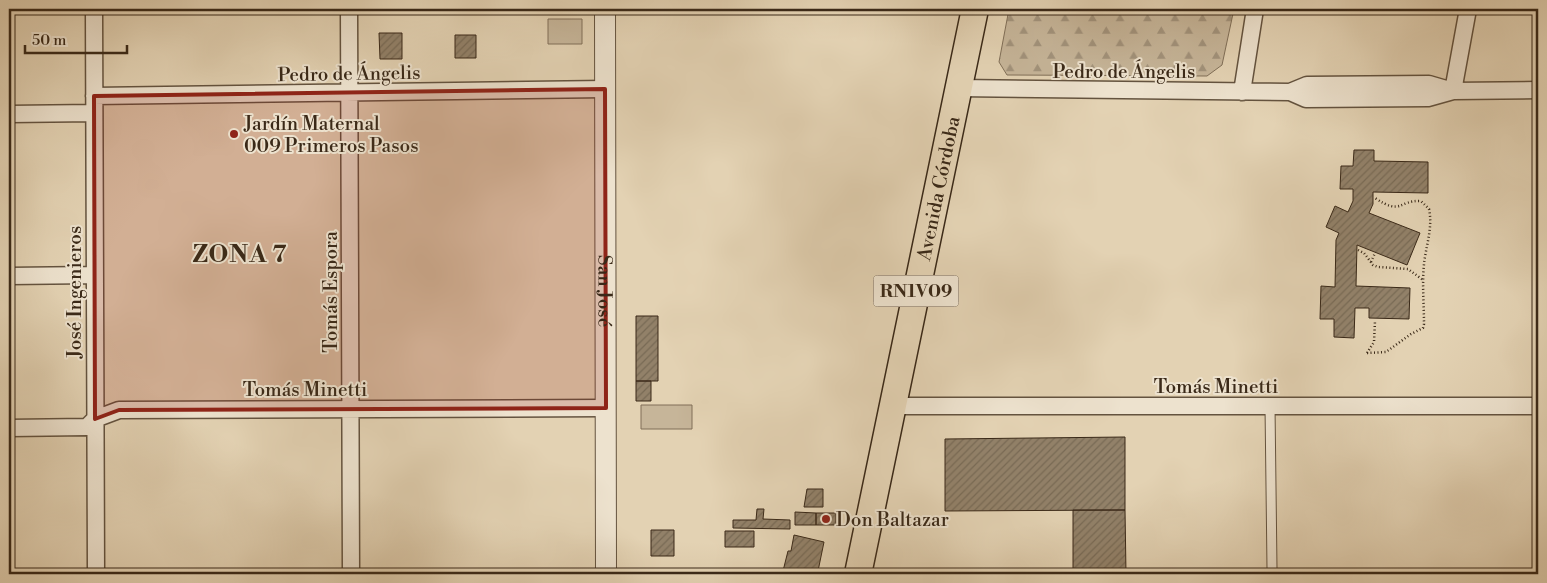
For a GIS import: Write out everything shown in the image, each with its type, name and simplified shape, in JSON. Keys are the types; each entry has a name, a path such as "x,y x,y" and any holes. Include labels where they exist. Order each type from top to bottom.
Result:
{"main road":[{"name":"Avenida Córdoba","path":"858,574 975,9"}],"street":[{"name":"José Ingenieros","path":"94,9 96,574"},
{"name":"Tomás Espora","path":"349,9 351,574"},
{"name":"San José","path":"605,9 606,574"},
{"path":"1242,92 1255,9"},
{"path":"1453,91 1468,9"},
{"name":"Pedro de Ángelis","path":"958,88 1290,92 1307,85 1429,84 1453,91 1538,90"},
{"name":"Pedro de Ángelis","path":"9,114 94,104 350,93 605,89"},
{"path":"9,276 94,275"},
{"name":"Tomás Minetti","path":"893,406 1538,406"},
{"name":"Tomás Minetti","path":"9,428 87,427 95,419 119,410 606,408"}],"lane":[{"path":"1270,406 1272,568"}],"path":[{"path":"1375,198 1386,206 1393,208 1421,201 1429,209 1430,229 1424,263 1423,328 1386,352 1367,353 1374,342 1375,321"},
{"path":"1358,250 1364,253 1373,265 1378,268 1408,270 1423,280"},
{"path":"1371,262 1375,253"}],"highlighted area":[{"path":"605,89 606,408 119,410 95,419 94,96"}],"green space":[{"path":"1009,9 1234,9 1222,65 1207,76 1007,75 999,62"},
{"path":"548,19 582,19 582,44 548,44"},
{"path":"641,405 692,405 692,429 641,429"}],"building":[{"path":"481,9 515,9 514,13 481,11"},
{"path":"379,33 402,33 402,59 380,59"},
{"path":"455,35 476,35 476,58 455,58"},
{"path":"1354,150 1374,150 1374,161 1428,162 1428,193 1373,192 1373,204 1369,213 1420,233 1407,265 1357,245 1356,286 1410,288 1409,319 1369,318 1369,308 1355,308 1354,338 1334,337 1334,319 1320,319 1321,286 1335,287 1336,240 1339,233 1326,227 1335,206 1348,212 1353,201 1353,189 1340,189 1341,166 1353,166"},
{"path":"636,316 658,316 658,381 636,381"},
{"path":"636,381 651,381 651,401 636,401"},
{"path":"1125,437 1125,510 945,511 945,439"},
{"path":"807,489 823,489 823,507 804,507"},
{"path":"757,509 764,509 763,519 790,520 790,529 733,528 733,520 756,520"},
{"path":"1073,510 1125,510 1126,574 1073,574"},
{"path":"795,512 816,513 816,525 795,525"},
{"name":"Don Baltazar","path":"816,513 836,513 836,525 816,525"},
{"path":"651,530 674,530 674,556 651,556"},
{"path":"725,531 754,531 754,547 725,547"},
{"path":"794,535 824,542 818,571 783,571 788,551 791,551"},
{"path":"783,571 818,571 818,574 783,574"}],"place":[{"name":"Jardín Maternal 009 Primeros Pasos","path":"234,134"},
{"name":"Don Baltazar","path":"826,519"}],"district":[{"name":"ZONA 7","path":"240,254"}]}
